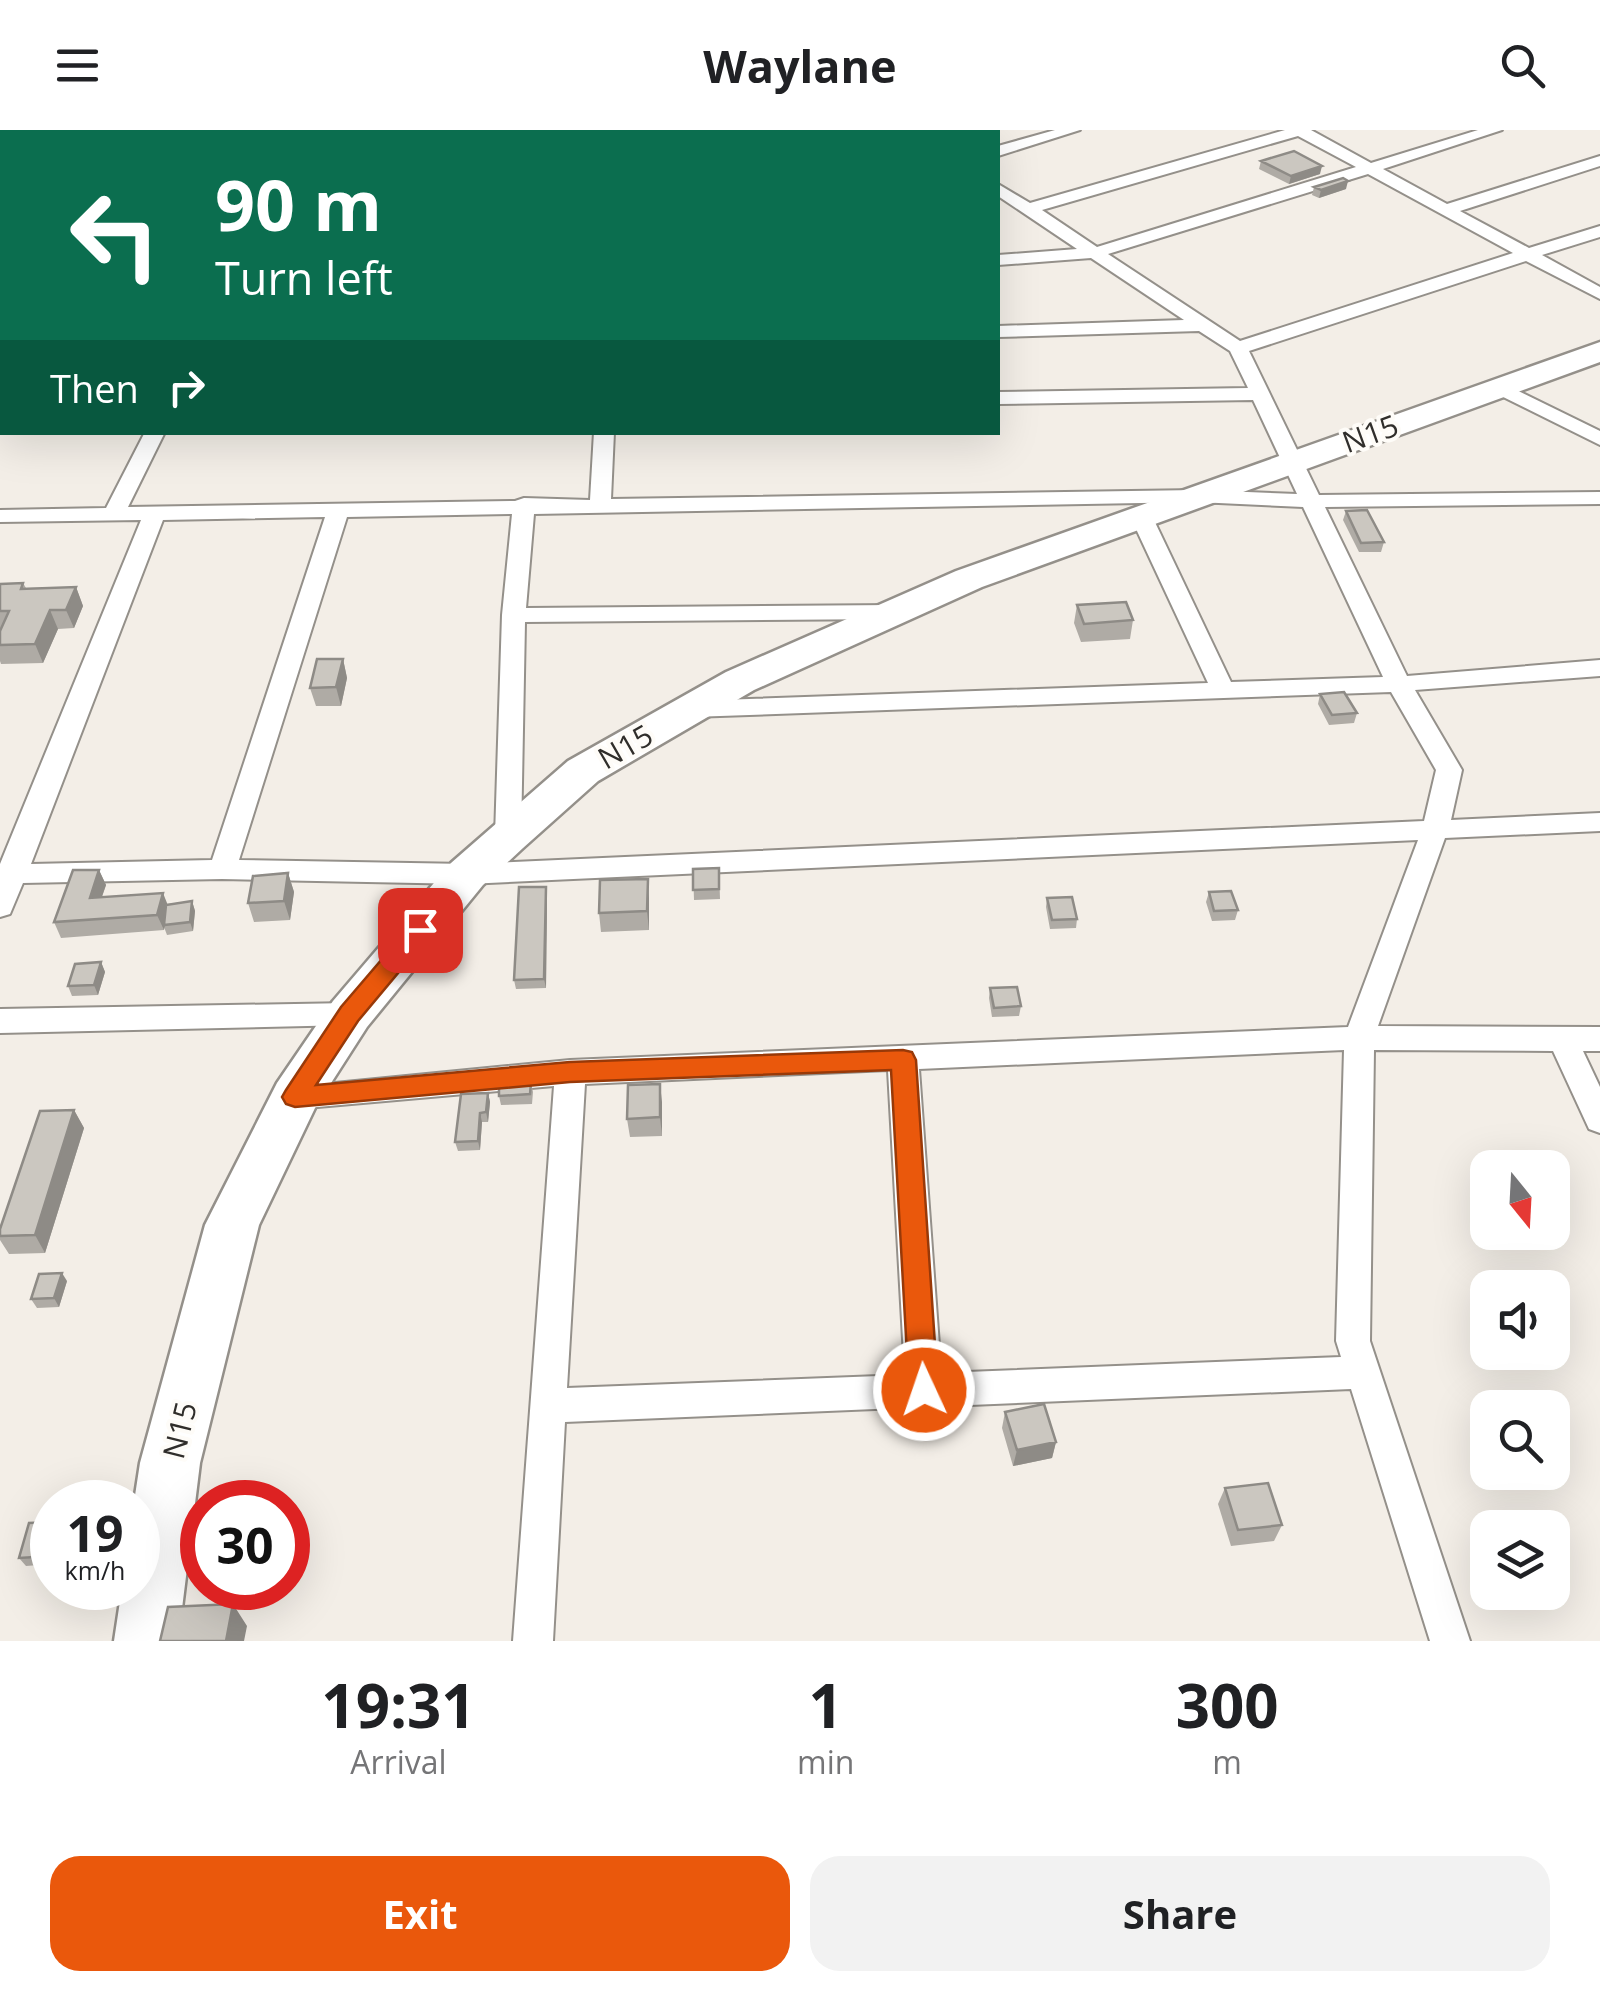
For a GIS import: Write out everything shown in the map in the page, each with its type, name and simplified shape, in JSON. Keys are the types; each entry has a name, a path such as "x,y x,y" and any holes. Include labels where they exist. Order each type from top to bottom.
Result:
{"main road":[{"name":"N15","path":"146,1641 170,1463 232,1225 295,1097 350,1014 467,874 583,770 740,681 969,579 1600,350"}],"street":[{"path":"1000,150 1044,133 1072,130"},
{"path":"1028,209 1300,130 1600,294"},
{"path":"1000,260 1094,253 1494,130"},
{"path":"1448,209 1600,160"},
{"path":"1000,190 1238,348 1399,684 1448,770 1436,827 1359,1038 1353,1341 1450,1641"},
{"path":"1238,348 1600,231"},
{"path":"1000,332 1204,325"},
{"path":"1498,387 1600,440"},
{"path":"1000,398 1261,394"},
{"path":"114,513 153,435"},
{"path":"600,503 604,435"},
{"path":"0,516 524,504 1197,496 1312,500 1600,498"},
{"path":"508,837 514,615 524,504"},
{"path":"222,869 339,508"},
{"path":"0,907 7,874 156,512"},
{"path":"1141,516 1223,690"},
{"path":"514,615 896,612"},
{"path":"691,708 1399,684 1600,668"},
{"path":"7,874 222,869 467,874 1600,822"},
{"path":"0,1021 350,1014"},
{"path":"295,1097 570,1072 1359,1038 1600,1039"},
{"path":"1563,1040 1600,1120"},
{"path":"903,1060 924,1390"},
{"path":"532,1641 570,1072"},
{"path":"548,1406 1366,1372"}],"building":[{"path":"1294,151 1322,166 1291,176 1261,161"},
{"path":"1343,178 1348,181 1321,190 1314,187"},
{"path":"1367,510 1384,542 1361,543 1346,511"},
{"path":"23,583 21,589 76,587 66,610 50,610 35,644 0,645 0,631 9,611 0,611 0,584"},
{"path":"1126,602 1133,620 1084,624 1077,605"},
{"path":"317,659 343,659 336,687 310,688"},
{"path":"1344,692 1357,713 1332,715 1320,694"},
{"path":"719,868 719,889 693,890 693,869"},
{"path":"73,870 99,870 90,898 163,893 157,915 54,922"},
{"path":"288,873 284,901 248,903 253,876"},
{"path":"648,879 647,911 599,913 600,880"},
{"path":"519,887 546,887 544,979 514,980"},
{"path":"1231,891 1238,910 1214,911 1209,892"},
{"path":"1072,897 1077,919 1052,920 1047,898"},
{"path":"192,901 190,922 164,925 166,905"},
{"path":"101,962 94,985 68,986 75,964"},
{"path":"1017,987 1021,1006 994,1008 990,988"},
{"path":"531,1082 530,1094 499,1096 499,1085"},
{"path":"660,1084 660,1117 627,1119 628,1085"},
{"path":"488,1093 486,1112 480,1113 478,1141 455,1142 461,1094"},
{"path":"74,1110 35,1235 0,1236 40,1111"},
{"path":"62,1273 54,1298 31,1299 39,1274"},
{"path":"1044,1404 1056,1442 1017,1450 1005,1412"},
{"path":"1268,1483 1282,1525 1238,1530 1225,1488"},
{"path":"29,1523 30,1557 19,1558"},
{"path":"168,1607 232,1610 226,1641 160,1641"}],"route":[{"path":"420,930 350,1014 295,1097 570,1072 903,1060 924,1390"}]}
